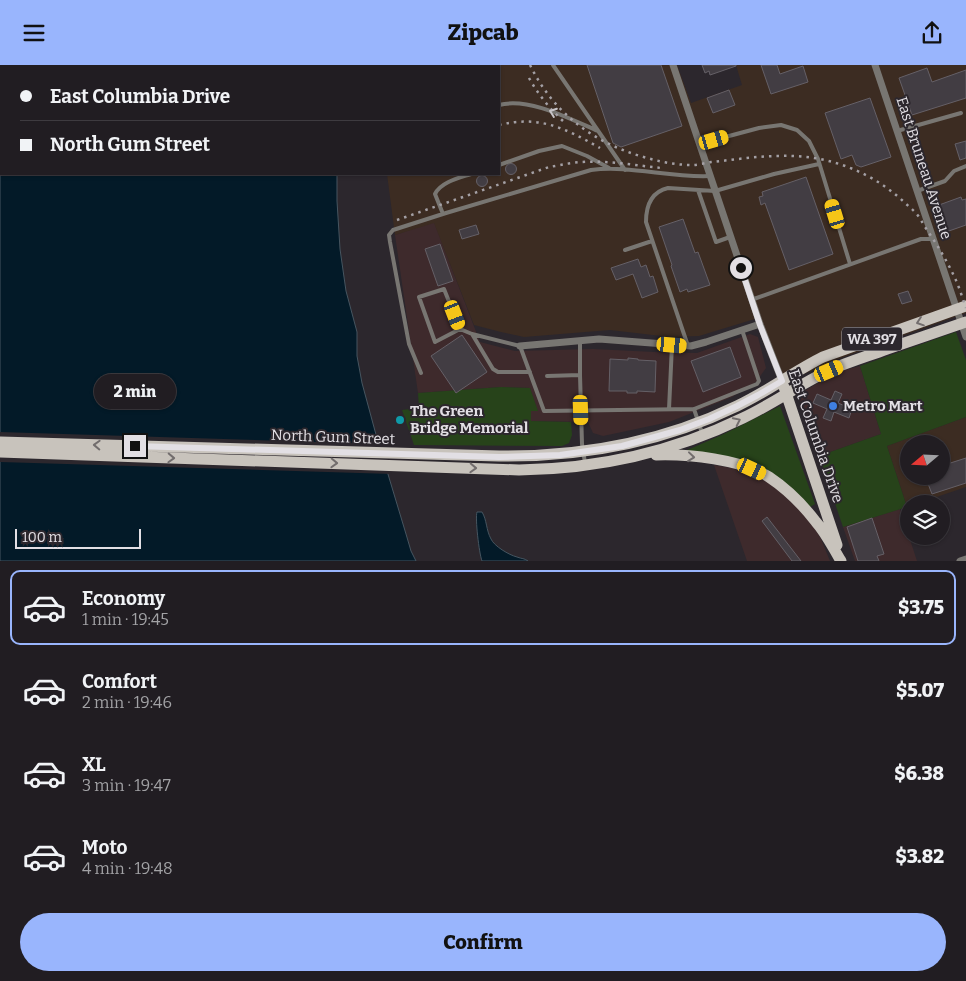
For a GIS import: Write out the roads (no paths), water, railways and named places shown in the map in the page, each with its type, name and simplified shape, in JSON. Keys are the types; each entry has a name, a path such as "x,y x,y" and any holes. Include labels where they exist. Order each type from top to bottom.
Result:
{"main road":[{"name":"North Gum Street","path":"0,452 425,460 530,456 606,449 666,435 699,423 750,400 823,357 961,308"},
{"name":"North Gum Street","path":"0,441 425,460 528,470 585,466 642,455 703,436 750,415 816,377 843,365 964,323"},
{"name":"East Columbia Drive","path":"782,381 842,561"},
{"path":"642,455 704,458 731,463 768,476 786,489 818,523 842,561"}],"street":[{"name":"East Columbia Drive","path":"673,65 751,300 782,381"},
{"name":"East Bruneau Avenue","path":"875,65 933,239 961,308 966,337"},
{"path":"520,346 605,339 688,346 760,325"},
{"path":"960,561 966,559"}],"lane":[{"path":"554,65 625,170"},
{"path":"500,105 517,103 552,111 598,131"},
{"path":"897,131 960,113"},
{"path":"699,145 759,128 781,125 797,129 809,141 819,163 850,264"},
{"path":"500,165 539,151 562,146 587,156 611,169"},
{"path":"688,346 646,222 648,206 654,194 668,188 715,191 819,163"},
{"path":"917,191 945,181 954,171 966,166"},
{"path":"421,373 409,345 389,235 393,230 597,169 669,175 710,176"},
{"path":"443,214 435,194 438,188 469,175"},
{"path":"698,190 716,242 730,237"},
{"path":"751,300 921,239 933,239"},
{"path":"625,250 652,241"},
{"path":"460,329 435,342 420,297 444,289 460,329 472,334 520,346 544,411 694,409 757,384 759,381 742,330"},
{"path":"472,334 493,369 498,372 530,371"},
{"path":"580,341 581,410 585,466"},
{"path":"669,409 672,345"},
{"path":"547,376 580,375"},
{"path":"694,409 703,436"}],"water":[{"path":"0,175 337,175 340,249 346,291 357,332 357,356 362,383 411,551 416,561 0,561"},
{"path":"477,512 482,512 489,536 495,544 502,550 528,561 482,561"}],"railway":[{"path":"530,65 550,97 575,123 605,142 622,150 666,162 692,165 762,157 796,156 813,158 846,166 876,181 890,190 918,215 951,270 966,308"},
{"path":"529,78 544,101 563,121"},
{"path":"500,125 527,122 551,125 600,148"},
{"path":"397,220 549,167 594,162 661,168"}],"place":[{"name":"Metro Mart","path":"833,406"},
{"name":"The Green Bridge Memorial","path":"400,420"}]}
